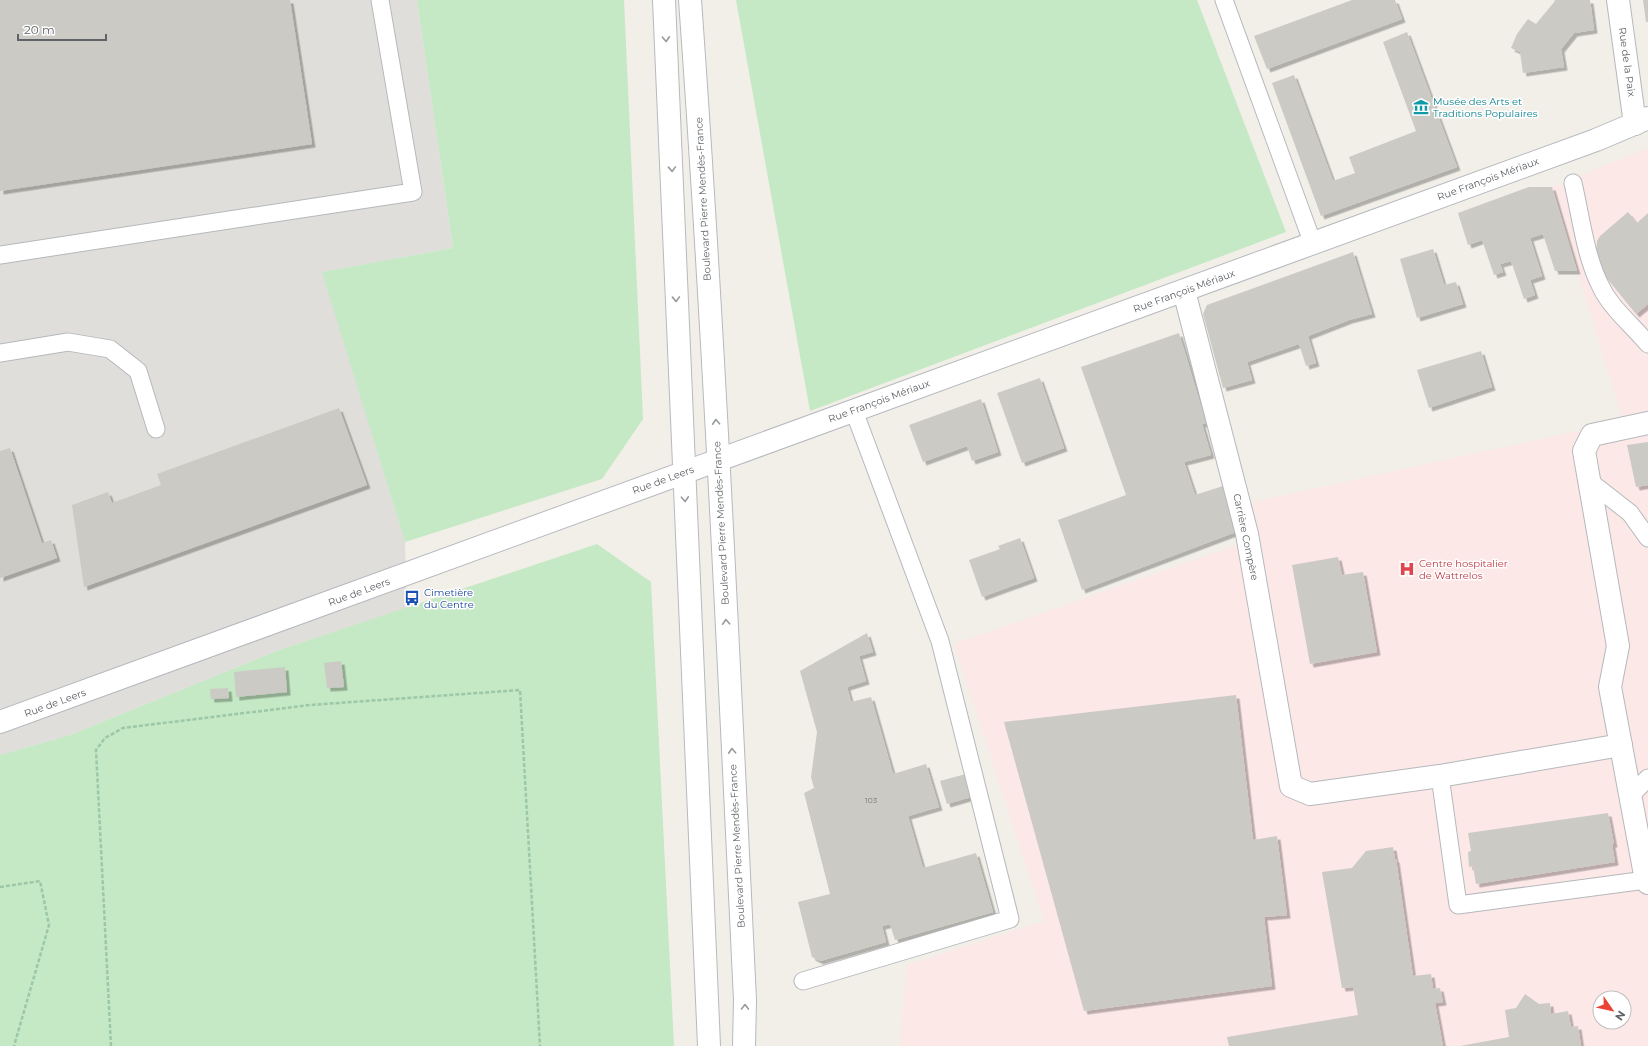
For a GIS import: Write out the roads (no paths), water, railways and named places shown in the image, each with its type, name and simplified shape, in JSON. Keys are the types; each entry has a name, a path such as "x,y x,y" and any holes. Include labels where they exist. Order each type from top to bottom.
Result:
{"street":[{"path":"664,0 683,472 709,1046"},
{"name":"Boulevard Pierre Mendès-France","path":"690,0 701,153 718,460 745,992 744,1046"},
{"name":"Rue de la Paix","path":"1618,0 1642,121"},
{"name":"Rue François Mériaux","path":"718,460 1313,244 1642,121"},
{"name":"Carrière Compère","path":"1184,291 1247,534 1291,786 1310,794 1440,776"},
{"path":"1647,881 1610,687 1618,646 1584,450 1592,435 1648,423"},
{"name":"Rue de Leers","path":"0,722 718,460"},
{"path":"1440,776 1621,745"}],"lane":[{"path":"0,255 413,192 380,0"},
{"path":"1224,0 1313,244"},
{"path":"1573,183 1590,256 1601,288 1648,344"},
{"path":"0,353 68,342 110,349 138,371 156,429"},
{"path":"803,981 1010,919 940,641 854,411"},
{"path":"1589,481 1630,513 1648,538"},
{"path":"1440,776 1458,905 1647,881"},
{"path":"1630,796 1648,778"}],"place":[{"name":"Musée des Arts et Traditions Populaires","path":"1421,107"},
{"name":"Centre hospitalier de Wattrelos","path":"1407,569"},
{"name":"Cimetière du Centre","path":"412,598"}]}
